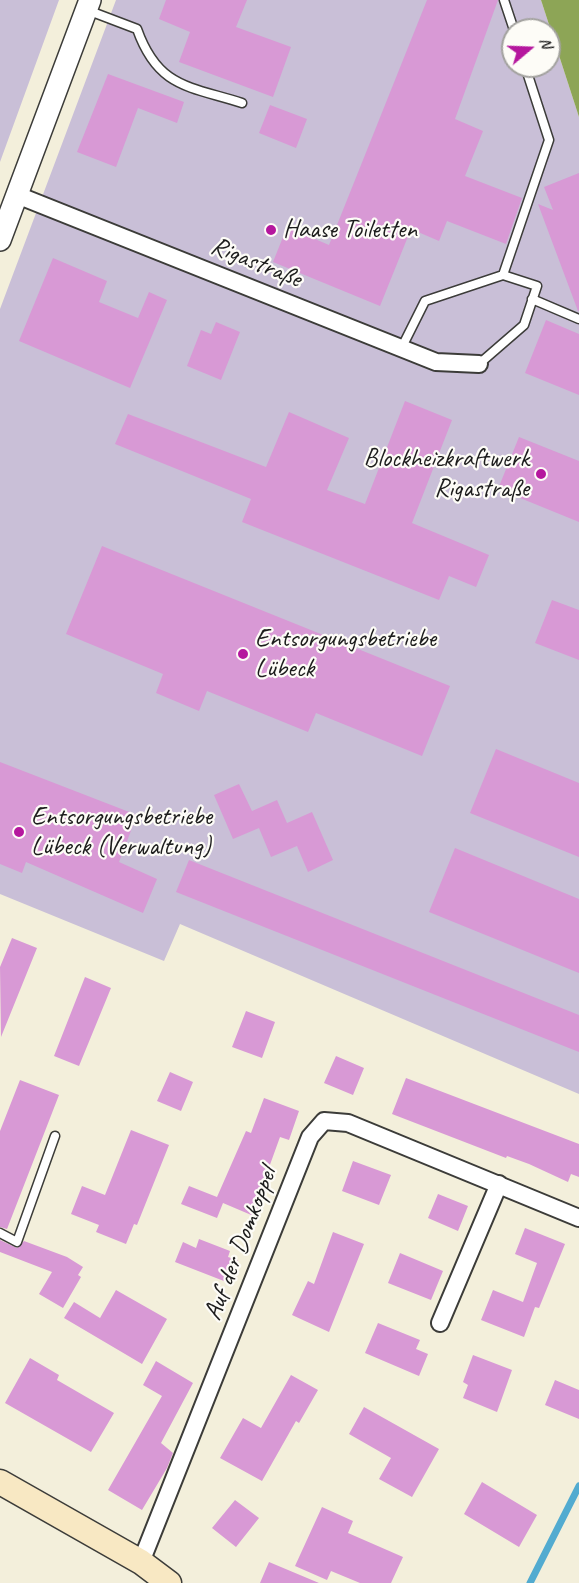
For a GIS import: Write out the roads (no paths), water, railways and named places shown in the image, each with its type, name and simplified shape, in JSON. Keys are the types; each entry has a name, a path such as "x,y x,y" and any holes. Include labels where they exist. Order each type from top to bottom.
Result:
{"main road":[{"path":"0,1482 141,1562 169,1583"}],"street":[{"path":"0,240 88,5"},
{"name":"Rigastraße","path":"17,195 400,349 436,362 479,364"},
{"name":"Auf der Domkoppel","path":"141,1562 309,1137 324,1121 348,1123 579,1218"},
{"path":"440,1323 499,1184"}],"lane":[{"path":"504,0 510,18"},
{"path":"88,5 137,29 145,52 162,74 174,81 242,103"},
{"path":"503,275 549,140 529,78"},
{"path":"400,349 425,301 503,275 537,286 524,325 479,364"},
{"path":"532,299 579,319"},
{"path":"0,1233 17,1242 55,1136"}],"waterway":[{"path":"530,1583 579,1486"}],"place":[{"name":"Haase Toiletten","path":"271,230"},
{"name":"Blockheizkraftwerk Rigastraße","path":"541,474"},
{"name":"Entsorgungsbetriebe Lübeck","path":"243,654"},
{"name":"Entsorgungsbetriebe Lübeck (Verwaltung)","path":"19,832"}]}
